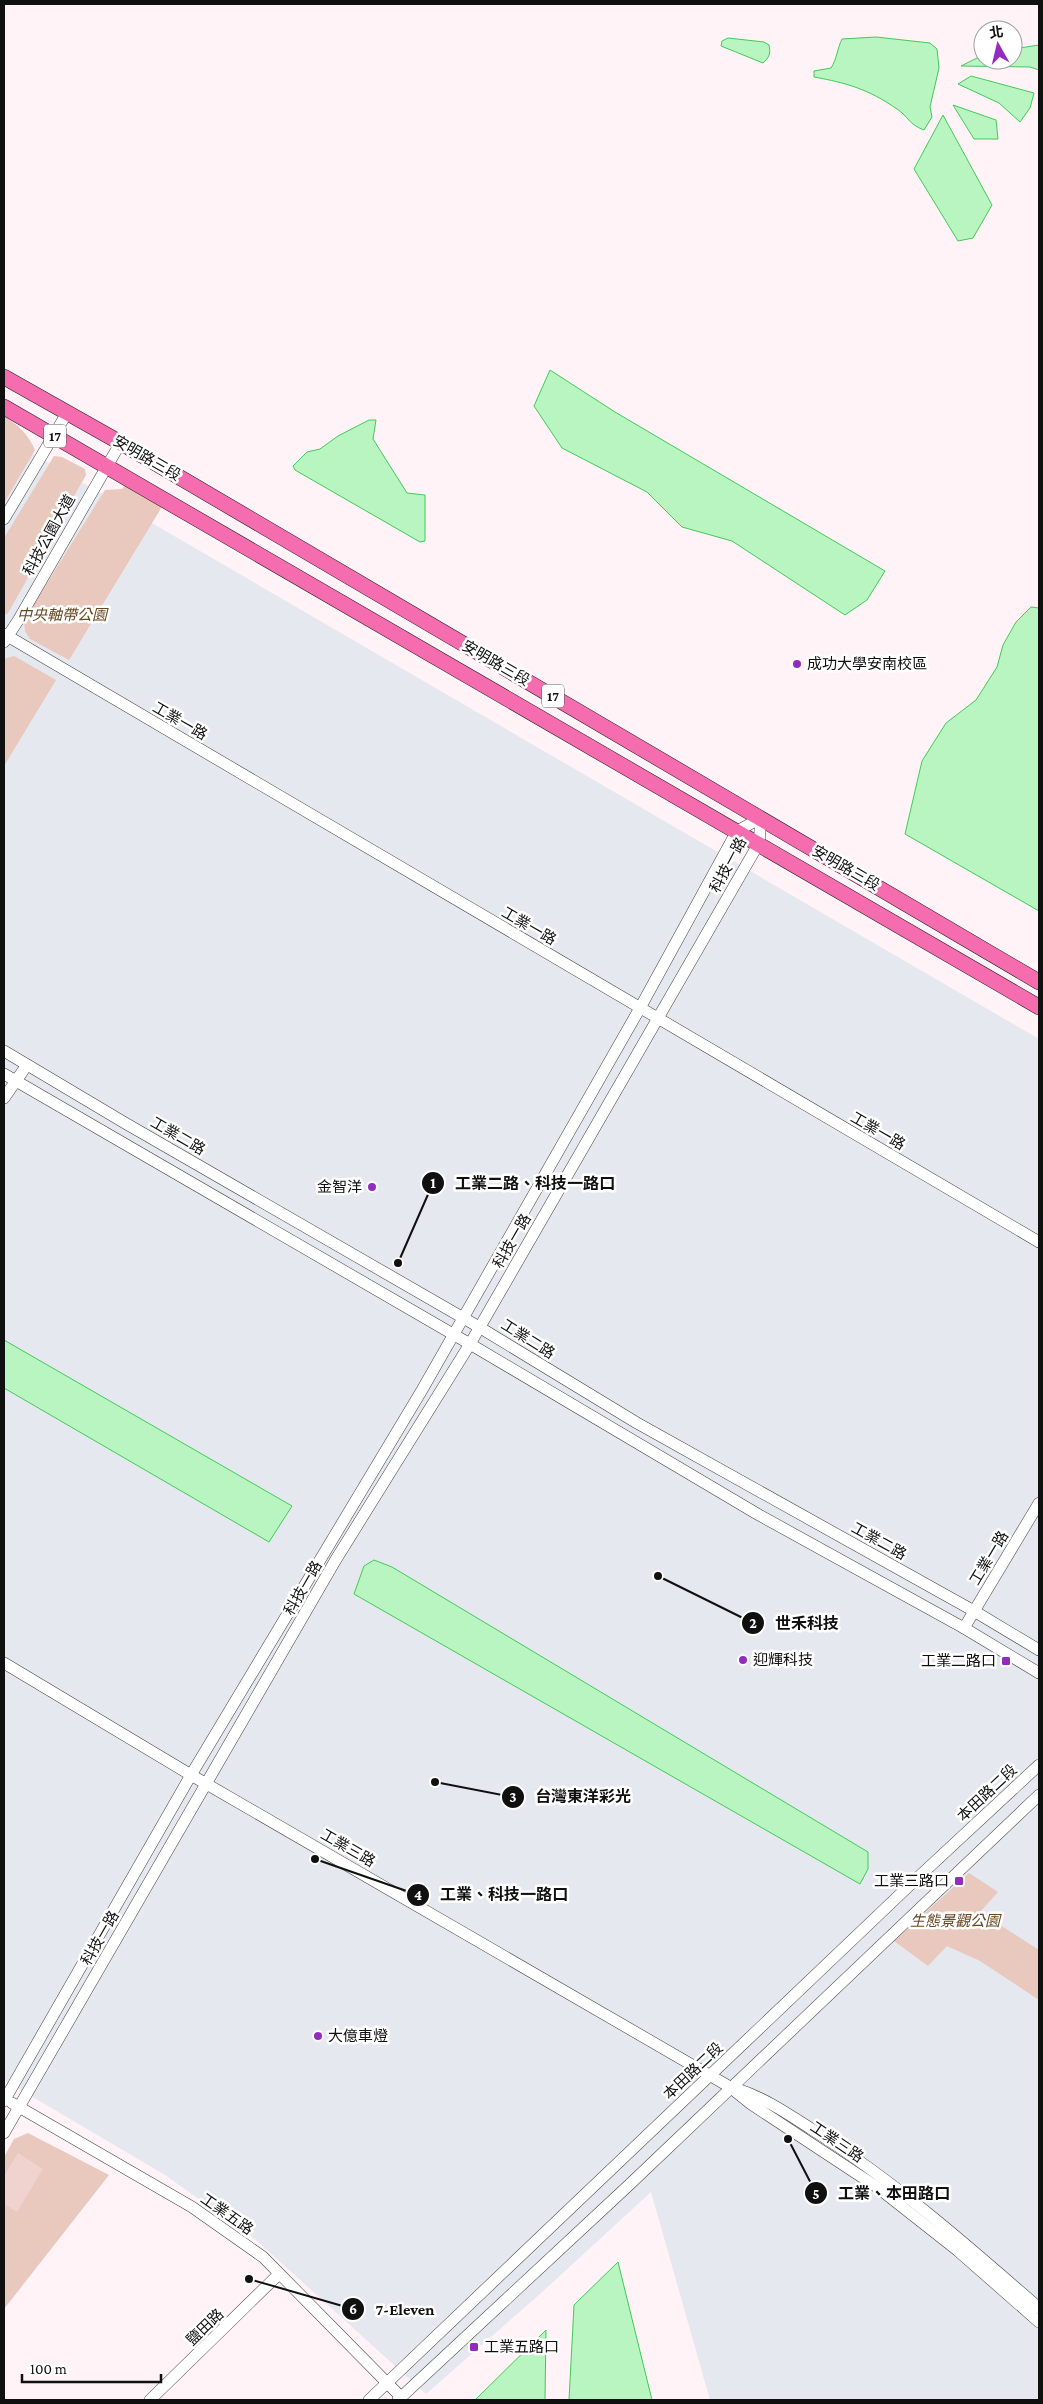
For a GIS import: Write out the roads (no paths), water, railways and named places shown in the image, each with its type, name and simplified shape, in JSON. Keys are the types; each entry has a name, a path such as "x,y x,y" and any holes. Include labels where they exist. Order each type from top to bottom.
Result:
{"main road":[{"name":"安明路三段","path":"4,377 121,442 1039,982"},
{"name":"安明路三段","path":"4,406 1039,1006"}],"street":[{"path":"4,519 66,413"},
{"name":"科技公園大道","path":"5,638 19,619 106,464 121,442"},
{"name":"工業一路","path":"5,638 1039,1242"},
{"name":"科技一路","path":"4,2099 191,1775 453,1335 640,1008 737,831 761,818"},
{"name":"科技一路","path":"4,2133 208,1784 335,1561 470,1344 658,1019 758,843 761,818"},
{"name":"工業二路","path":"4,1050 125,1124 479,1326 637,1423 974,1611 1039,1650"},
{"path":"4,1098 7,1078 22,1062"},
{"path":"7,1078 470,1344 759,1515 964,1628 1039,1673"},
{"name":"工業一路","path":"964,1628 1039,1503"},
{"name":"工業三路","path":"4,1663 191,1775 730,2087 751,2104 845,2158 871,2177 957,2250 1039,2308"},
{"name":"本田路二段","path":"369,2400 709,2075 1039,1765"},
{"path":"399,2398 629,2185 1039,1794"},
{"name":"工業五路","path":"4,2099 192,2207 263,2258 388,2383 399,2398"},
{"name":"鹽田路","path":"150,2400 279,2274"},
{"name":"工業三路","path":"1012,2290 1039,2322"}],"place":[{"name":"成功大學安南校區","path":"797,664"},
{"name":"金智洋","path":"372,1187"},
{"name":"工業二路、科技一路口","path":"398,1263"},
{"name":"世禾科技","path":"658,1576"},
{"name":"迎輝科技","path":"743,1660"},
{"name":"工業二路口","path":"1006,1661"},
{"name":"台灣東洋彩光","path":"435,1782"},
{"name":"工業、科技一路口","path":"315,1859"},
{"name":"工業三路口","path":"959,1881"},
{"name":"大億車燈","path":"318,2036"},
{"name":"工業、本田路口","path":"788,2139"},
{"name":"7-Eleven","path":"249,2279"},
{"name":"工業五路口","path":"474,2347"}],"park label":[{"name":"中央軸帶公園","path":"62,615"},
{"name":"生態景觀公園","path":"955,1921"}]}
